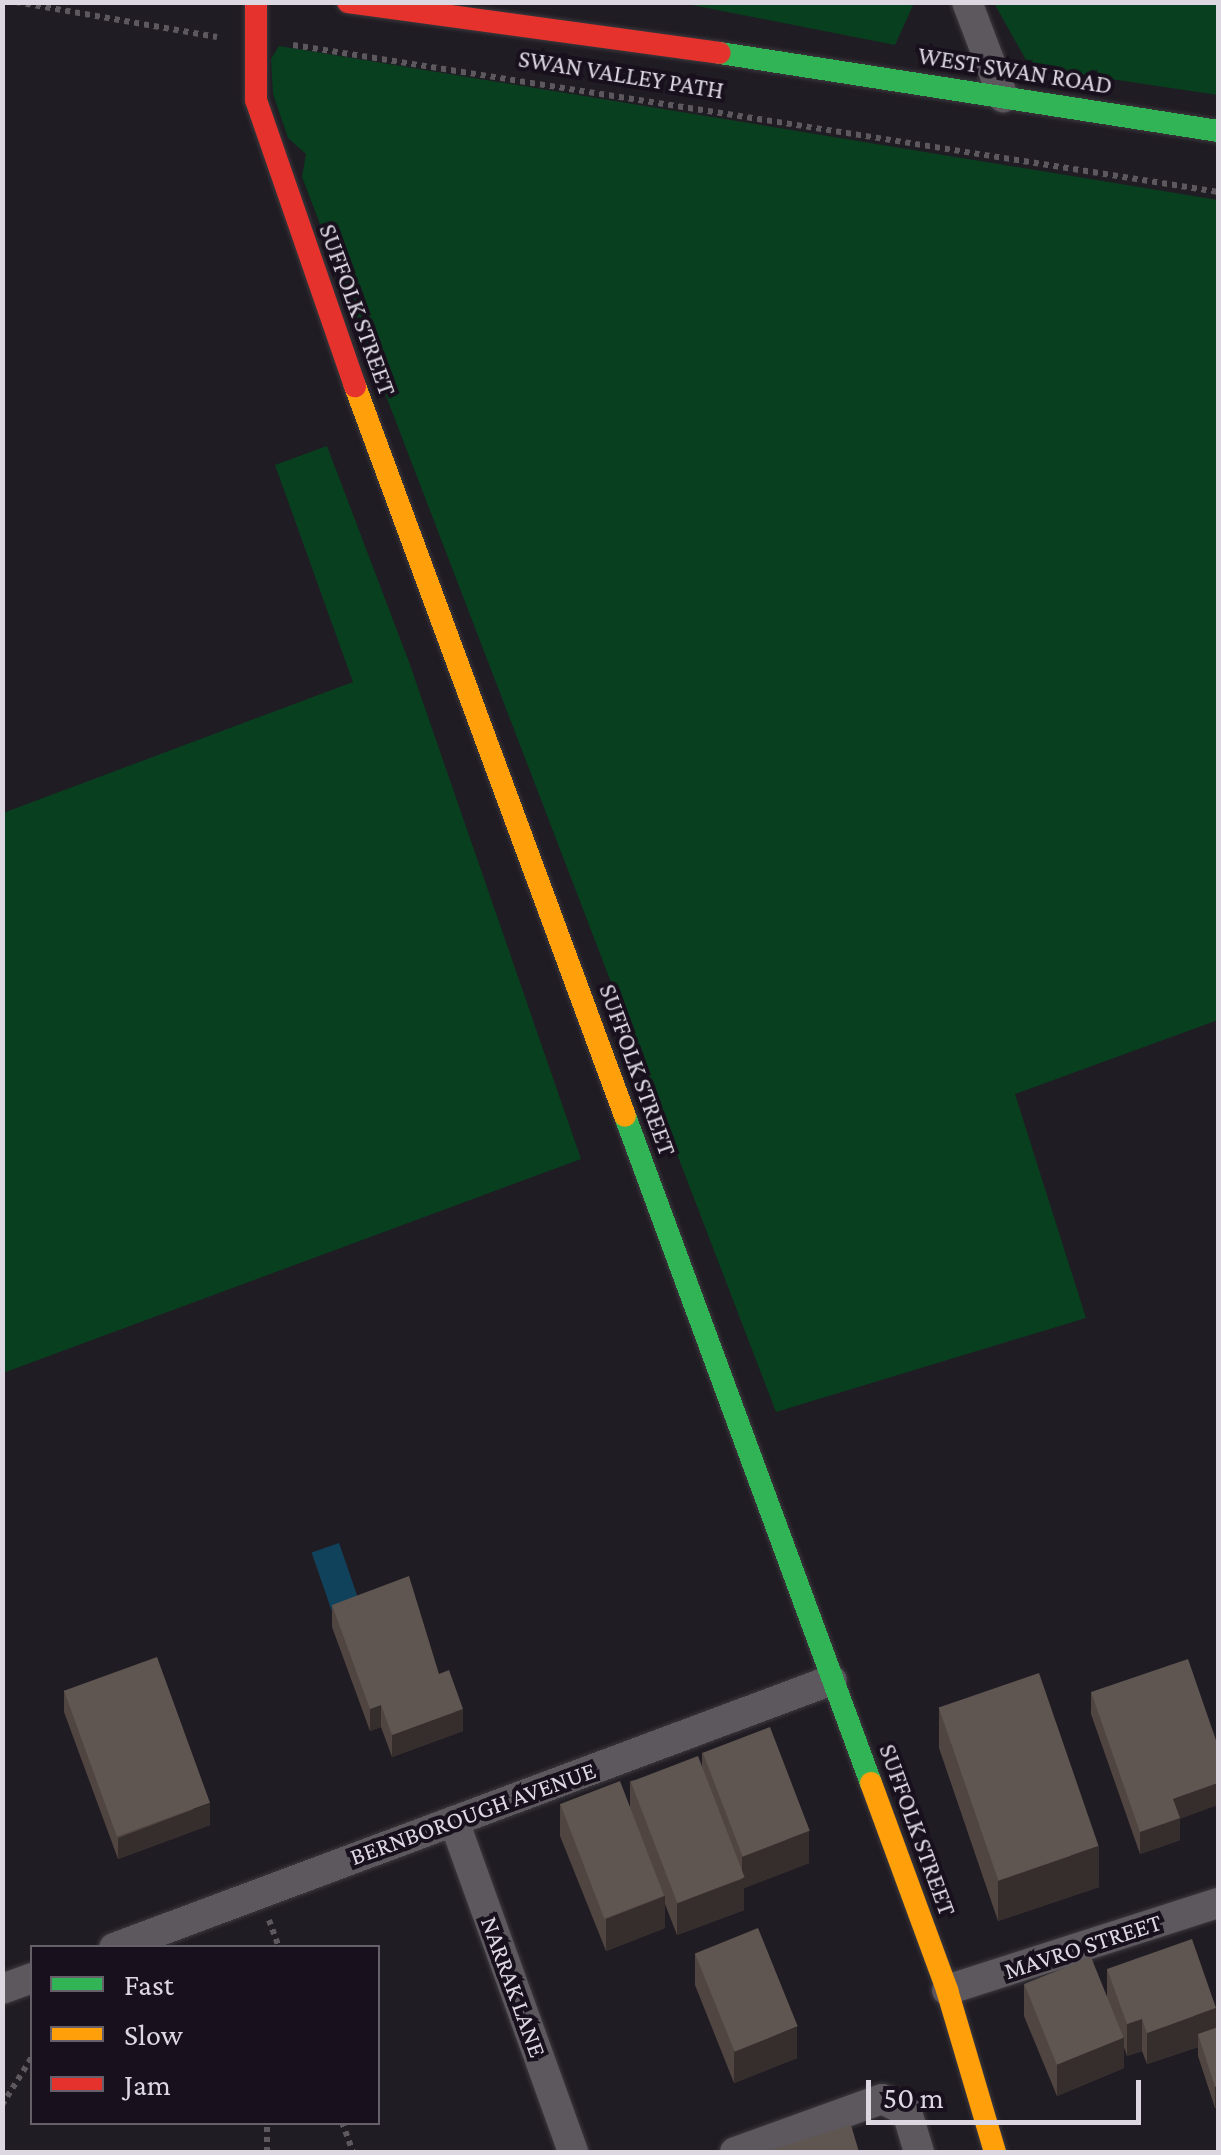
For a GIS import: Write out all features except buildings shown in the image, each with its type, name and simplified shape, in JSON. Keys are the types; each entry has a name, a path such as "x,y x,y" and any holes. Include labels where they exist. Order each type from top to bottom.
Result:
{"street":[{"name":"SUFFOLK STREET","path":"256,2 252,38 256,100 299,233 947,1990 995,2152"},
{"name":"WEST SWAN ROAD","path":"348,2 803,64 1218,131"},
{"path":"967,2 1002,97"},
{"name":"WEST SWAN ROAD","path":"579,7 803,64"},
{"name":"BERNBOROUGH AVENUE","path":"122,1945 832,1680"},
{"name":"NARRAK LANE","path":"454,1821 572,2152"},
{"name":"MAVRO STREET","path":"947,1990 1218,1904"},
{"path":"2,1989 30,1979"},
{"path":"735,2152 882,2099 907,2112 919,2152"}],"path":[{"name":"SWAN VALLEY PATH","path":"16,2 191,36 252,38 1218,192"},
{"path":"2,2105 30,2059"},
{"path":"267,2125 267,2152"},
{"path":"343,2125 353,2152"}],"green space":[{"path":"682,3 914,3 895,45"},
{"path":"994,3 1218,3 1218,95 1030,67"},
{"path":"279,46 1218,200 1218,1020 1015,1094 1086,1318 776,1412 302,177 306,154 288,138 273,94 271,59"},
{"path":"327,446 409,662 581,1159 3,1373 3,813 353,682 275,465"}],"water":[{"path":"339,1543 359,1601 331,1610 312,1552"}],"traffic: fast":[{"path":"720,53 1218,131"},
{"path":"625,1116 871,1783"}],"traffic: slow":[{"path":"355,386 625,1116"},
{"path":"871,1783 947,1990 995,2152"}],"traffic: jam":[{"path":"256,2 256,100 355,386"},
{"path":"348,2 720,53"}]}
